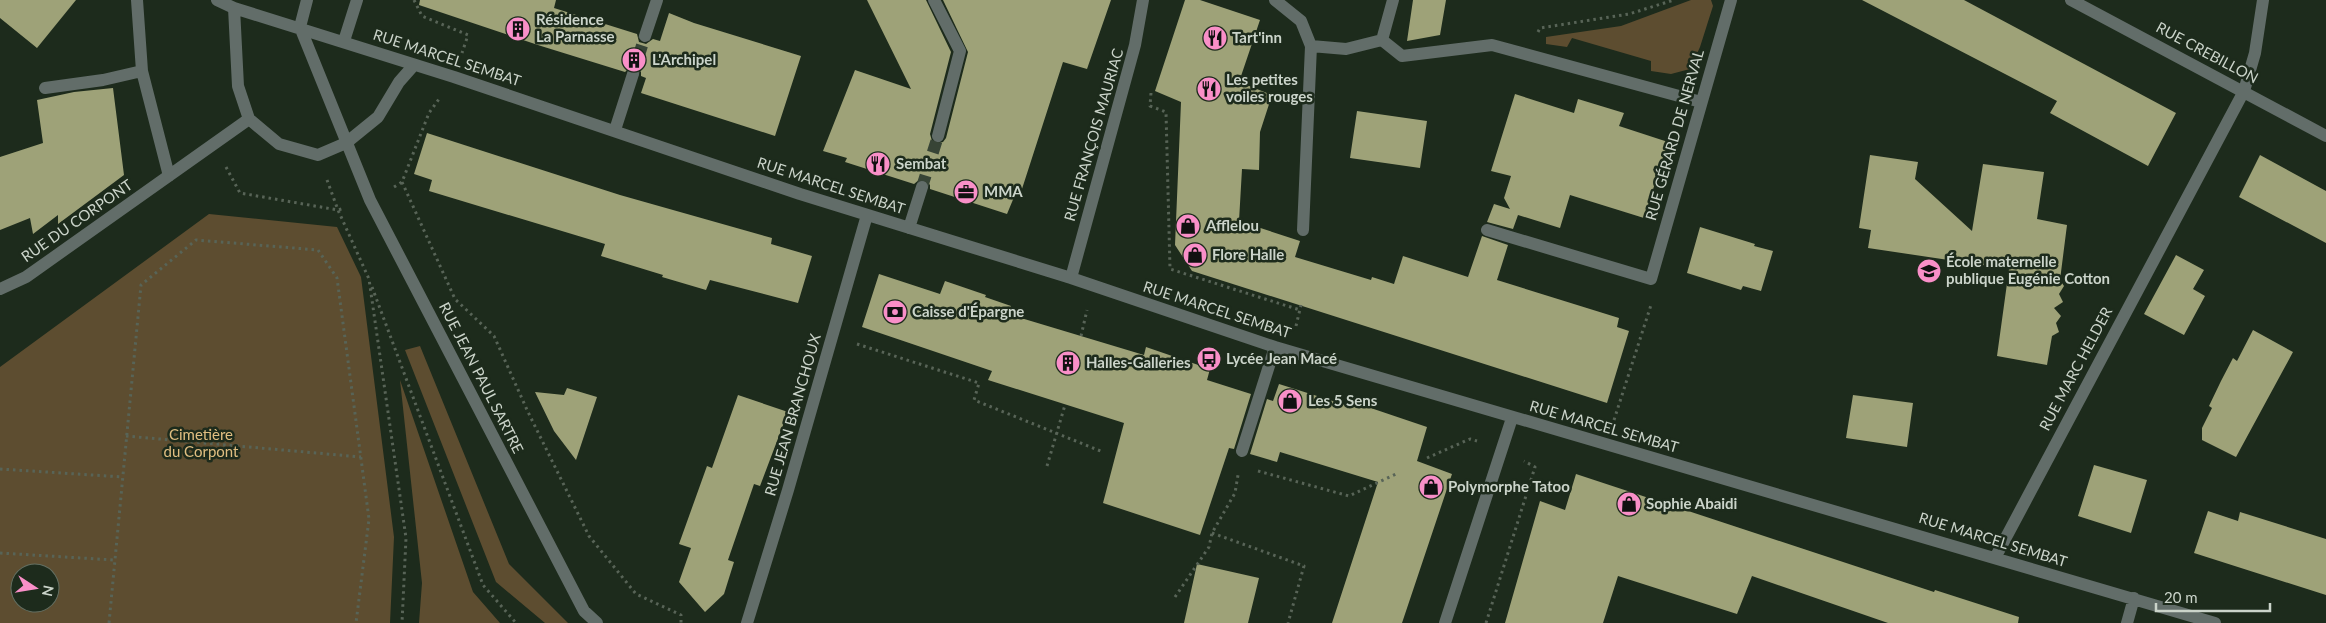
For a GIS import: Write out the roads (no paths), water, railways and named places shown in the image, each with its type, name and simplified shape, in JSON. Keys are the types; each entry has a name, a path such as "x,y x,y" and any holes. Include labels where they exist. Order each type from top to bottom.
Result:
{"street":[{"path":"137,0 142,71 169,176"},
{"name":"RUE MARCEL SEMBAT","path":"218,0 234,8 344,41 867,215 1071,278 1275,347 2215,623"},
{"path":"300,27 307,0"},
{"path":"344,41 357,0"},
{"path":"645,36 657,0"},
{"path":"934,0 960,50 938,136"},
{"name":"RUE FRANÇOIS MAURIAC","path":"1071,278 1136,45 1143,0"},
{"path":"1275,0 1301,21 1310,46 1303,230"},
{"path":"1382,40 1393,0"},
{"name":"RUE GÉRARD DE NERVAL","path":"1487,230 1651,279 1731,0"},
{"name":"RUE CREBILLON","path":"2071,0 2326,136"},
{"name":"RUE MARC HELDER","path":"1995,558 2244,91 2255,53 2263,0"},
{"path":"234,8 238,86 249,120 279,144 318,154 346,143 378,117 399,82 414,65"},
{"name":"RUE JEAN PAUL SARTRE","path":"300,27 370,200 584,611 597,623"},
{"path":"1310,46 1346,50 1382,40"},
{"path":"1382,40 1402,56 1492,45 1529,53 1701,102"},
{"path":"45,88 103,80 142,71"},
{"path":"615,130 633,74"},
{"name":"RUE DU CORPONT","path":"0,288 26,277 249,120"},
{"path":"908,228 922,187"},
{"name":"RUE JEAN BRANCHOUX","path":"746,623 788,490 867,215"},
{"path":"1242,451 1275,347"},
{"path":"1445,623 1512,418"},
{"path":"2127,623 2134,598"}],"tunnel":[{"path":"633,74 645,36"},
{"path":"922,187 938,136"}],"place":[{"name":"Résidence La Parnasse","path":"518,29"},
{"name":"Tart'inn","path":"1215,38"},
{"name":"L'Archipel","path":"634,60"},
{"name":"Les petites voiles rouges","path":"1209,89"},
{"name":"Sembat","path":"878,164"},
{"name":"MMA","path":"966,192"},
{"name":"Afflelou","path":"1188,226"},
{"name":"Flore Halle","path":"1195,255"},
{"name":"École maternelle publique Eugénie Cotton","path":"1929,271"},
{"name":"Caisse d'Épargne","path":"895,312"},
{"name":"Lycée Jean Macé","path":"1209,359"},
{"name":"Halles-Galleries","path":"1068,363"},
{"name":"Les 5 Sens","path":"1290,401"},
{"name":"Polymorphe Tatoo","path":"1431,487"},
{"name":"Sophie Abaidi","path":"1629,504"}],"park label":[{"name":"Cimetière du Corpont","path":"201,444"}]}
